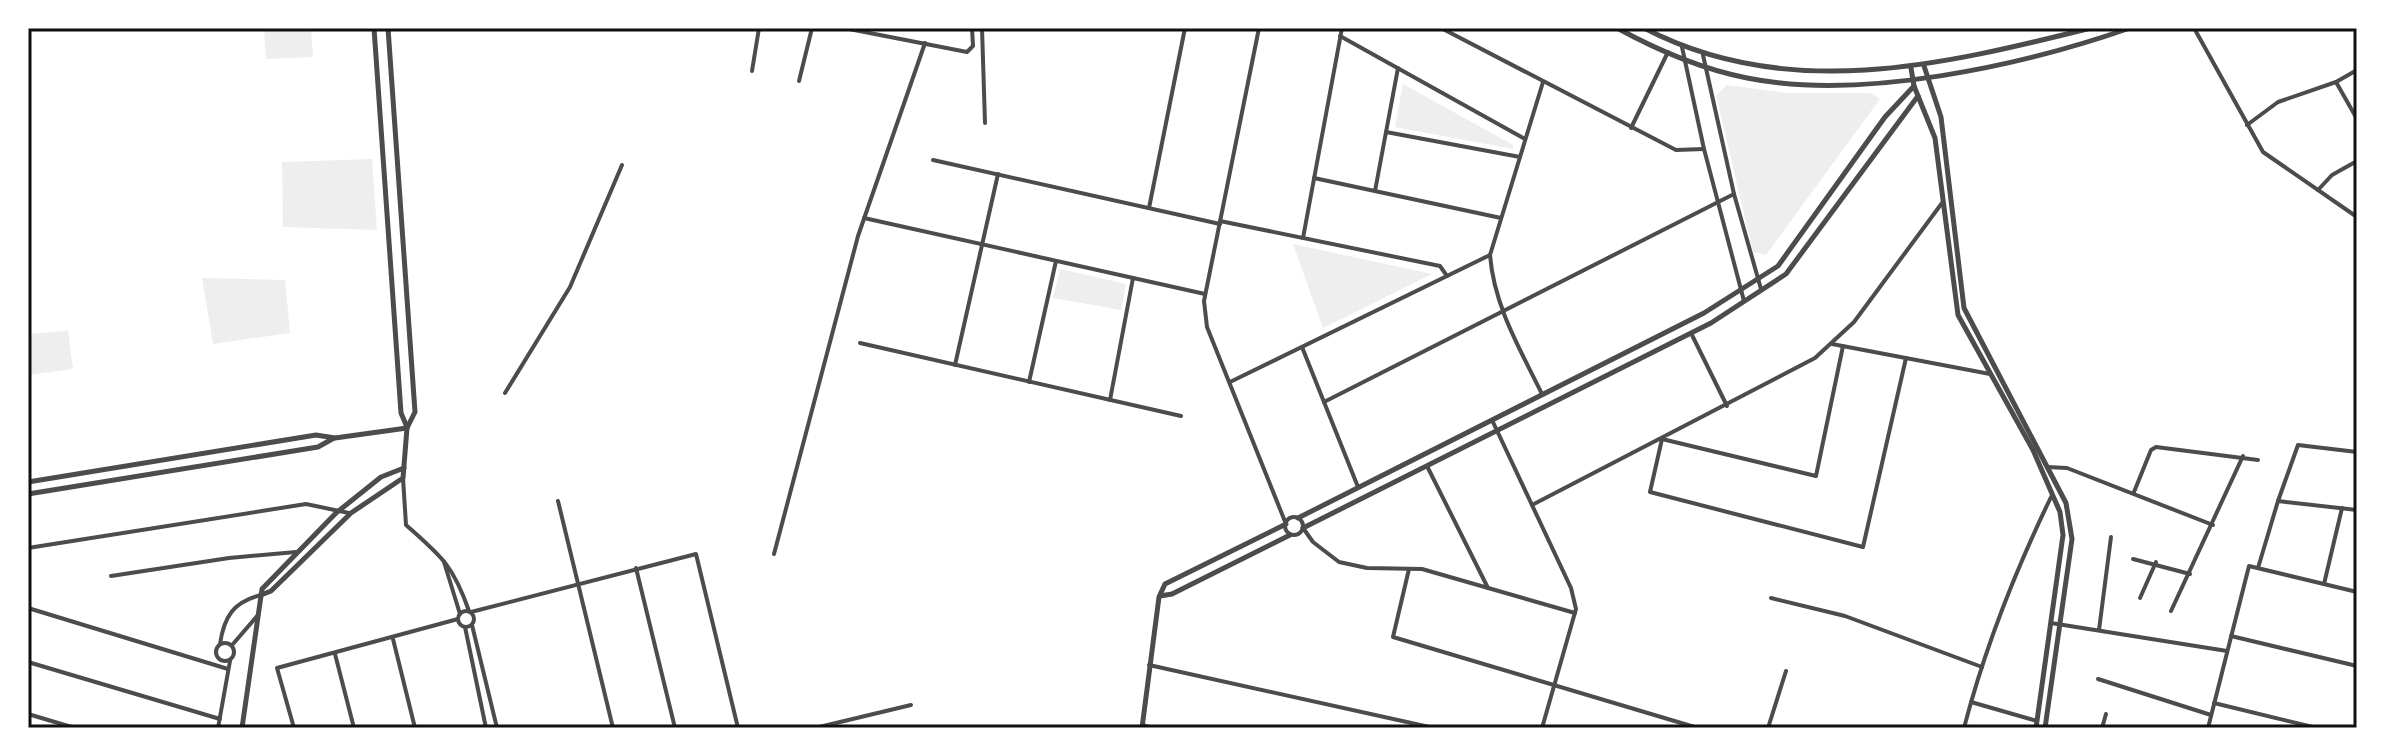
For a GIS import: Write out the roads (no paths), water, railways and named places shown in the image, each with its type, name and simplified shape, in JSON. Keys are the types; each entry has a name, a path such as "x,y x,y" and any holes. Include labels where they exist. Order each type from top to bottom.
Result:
{"street":[{"path":"374,28 401,413 407,428"},
{"path":"388,28 415,412 407,428 403,478 406,525 443,556 458,579 474,617 472,625 497,728"},
{"path":"752,71 759,28"},
{"path":"799,81 812,28"},
{"path":"844,28 967,52 973,46 972,28"},
{"path":"982,28 985,123"},
{"path":"1149,208 1185,28"},
{"path":"1259,28 1206,294 1207,327 1290,535"},
{"path":"1303,238 1342,28"},
{"path":"1441,28 1676,150 1704,149"},
{"path":"1617,28 1668,52 1748,79 1787,83 1913,82 2006,64 2130,28"},
{"path":"1644,28 1703,55 1778,70 1844,73 1924,66 2091,28"},
{"path":"2194,28 2263,152 2357,217"},
{"path":"1340,36 1525,139"},
{"path":"774,554 864,218 925,43"},
{"path":"1682,47 1704,149 1744,301"},
{"path":"1631,128 1668,52"},
{"path":"1703,55 1734,194 1761,290"},
{"path":"1924,66 1941,117 1964,308 2050,467 2066,503 2072,539 2045,728"},
{"path":"1375,191 1398,68"},
{"path":"1911,68 1913,82 1935,138 1958,315 2053,492 2063,535 2037,725 1971,702"},
{"path":"2247,125 2278,102 2336,82 2357,70"},
{"path":"1542,394 1502,312 1492,279 1490,255 1543,82"},
{"path":"1153,728 1142,726 1159,597 1165,584 1704,313 1778,266 1913,82"},
{"path":"2336,82 2357,119"},
{"path":"1159,597 1172,594 1290,535 1299,534 1303,528 1691,333 1786,274 1918,96"},
{"path":"1928,120 1941,117"},
{"path":"380,122 394,123"},
{"path":"1386,132 1520,157"},
{"path":"933,160 1149,208 1440,266 1447,276"},
{"path":"2318,190 2332,175 2357,161"},
{"path":"505,393 570,287 622,165"},
{"path":"955,365 998,174"},
{"path":"1314,178 1501,218"},
{"path":"1324,402 1734,194"},
{"path":"1532,505 1782,378 1830,344 1854,322 1942,203"},
{"path":"864,218 1206,294"},
{"path":"1230,382 1490,255"},
{"path":"1029,382 1056,261"},
{"path":"1110,400 1133,278"},
{"path":"1953,294 1960,292"},
{"path":"1691,333 1727,406"},
{"path":"860,343 1181,416"},
{"path":"1830,344 1990,374"},
{"path":"1662,439 1816,476 1843,346"},
{"path":"1302,347 1358,487"},
{"path":"1662,439 1650,492 1863,547 1906,358"},
{"path":"2011,410 2017,406"},
{"path":"1492,420 1571,588 1575,613 1542,728"},
{"path":"28,482 316,435 335,438 407,428"},
{"path":"28,494 318,447 335,438"},
{"path":"2258,569 2298,445 2357,452"},
{"path":"2134,492 2151,450 2156,447 2258,460"},
{"path":"2171,611 2243,456"},
{"path":"1427,466 1488,588"},
{"path":"2041,467 2067,468 2213,525"},
{"path":"242,728 262,589 336,513 381,477 404,468"},
{"path":"230,661 216,655 224,619 244,599 271,591 351,513 403,478"},
{"path":"1964,728 2021,558 2053,492"},
{"path":"558,501 613,728"},
{"path":"2278,501 2357,510"},
{"path":"28,548 306,504 336,513 351,513"},
{"path":"2324,584 2342,508"},
{"path":"1298,518 1313,542 1339,562 1422,569 1575,613"},
{"path":"2099,630 2111,537"},
{"path":"111,576 229,558 296,552"},
{"path":"294,728 277,668 393,639 470,612 696,554 738,728"},
{"path":"443,556 459,617 465,627 486,728"},
{"path":"2133,559 2156,562 2190,574"},
{"path":"2140,598 2156,562"},
{"path":"2208,728 2249,566 2357,592"},
{"path":"636,568 675,728"},
{"path":"1409,569 1393,637 1698,728"},
{"path":"1771,598 1845,616 1982,667"},
{"path":"28,608 228,669"},
{"path":"232,645 260,613"},
{"path":"2051,623 2227,651"},
{"path":"465,627 472,625"},
{"path":"2231,636 2357,666"},
{"path":"393,639 415,728"},
{"path":"220,644 232,645"},
{"path":"218,728 228,669 235,654 232,645"},
{"path":"335,654 354,728"},
{"path":"28,662 220,719"},
{"path":"1149,665 1434,728"},
{"path":"1768,728 1786,671"},
{"path":"2098,679 2211,715"},
{"path":"2214,703 2317,728"},
{"path":"815,728 911,705"},
{"path":"28,714 75,728"},
{"path":"2102,728 2106,714"},
{"path":"1402,728 1403,721"}]}
